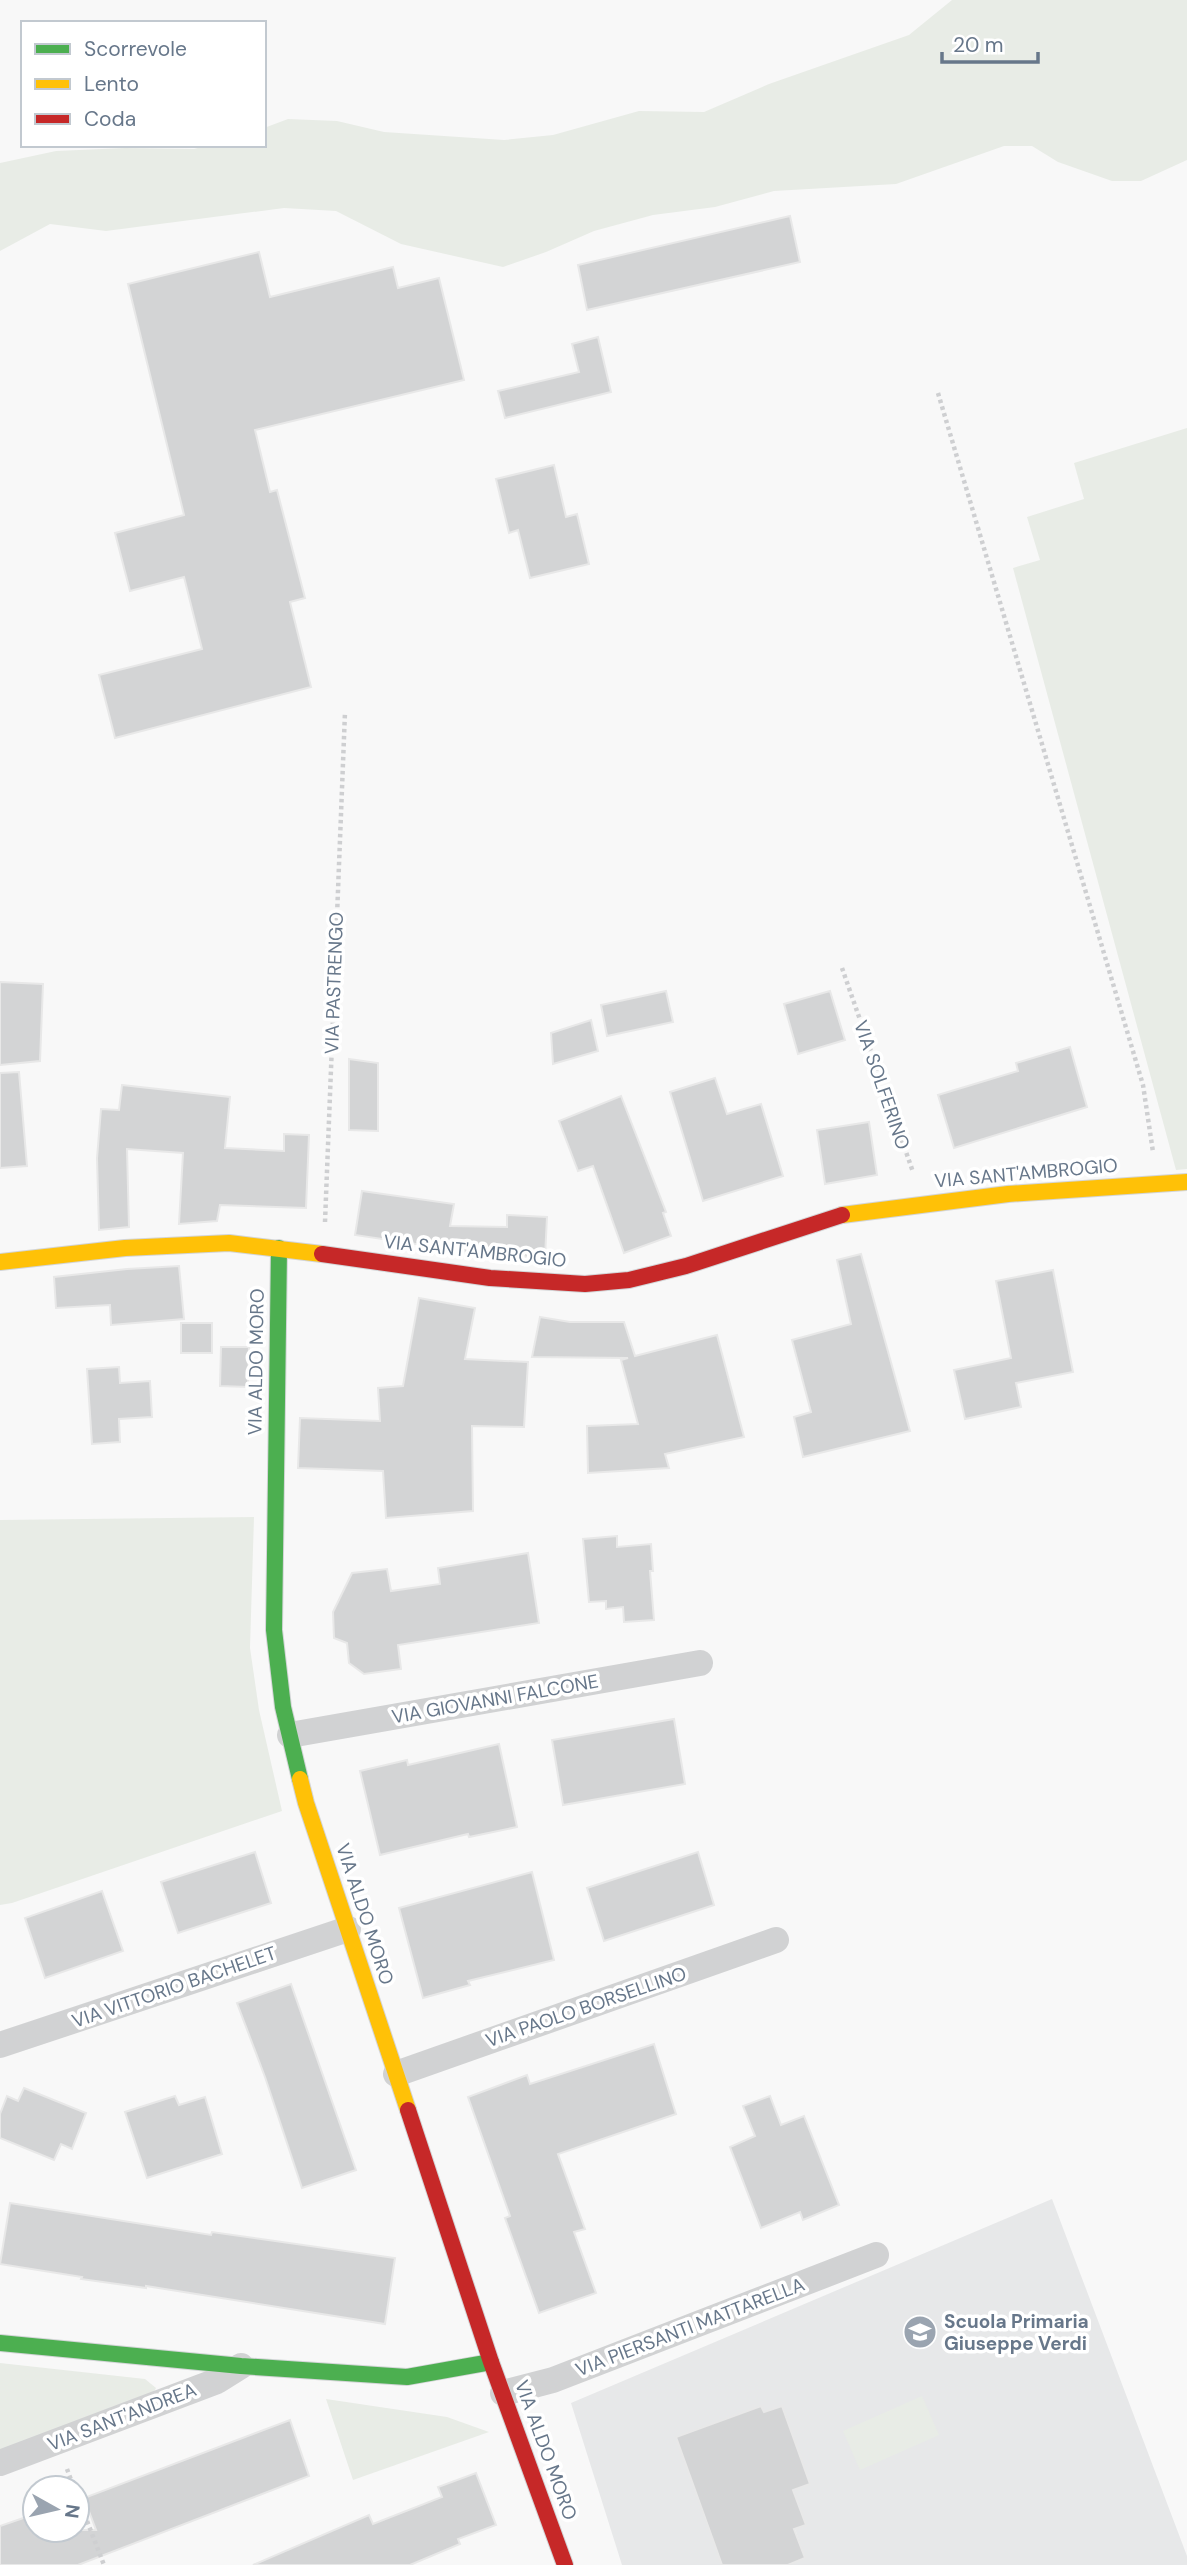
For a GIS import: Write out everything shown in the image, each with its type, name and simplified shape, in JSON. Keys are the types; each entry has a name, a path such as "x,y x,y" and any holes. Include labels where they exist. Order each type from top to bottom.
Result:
{"street":[{"name":"VIA SANT'AMBROGIO","path":"0,1262 125,1248 229,1243 490,1278 585,1284 618,1281 685,1266 835,1216 923,1203 1187,1182"},
{"name":"VIA ALDO MORO","path":"279,1248 275,1630 283,1707 306,1803 491,2362 565,2565"},
{"name":"VIA GIOVANNI FALCONE","path":"290,1735 700,1663"},
{"name":"VIA VITTORIO BACHELET","path":"0,2045 348,1929"},
{"name":"VIA PAOLO BORSELLINO","path":"396,2074 776,1940"},
{"name":"VIA PIERSANTI MATTARELLA","path":"503,2393 553,2380 876,2255"},
{"name":"VIA SANT'ANDREA","path":"0,2343 241,2366 407,2378 491,2362"},
{"name":"VIA SANT'ANDREA","path":"0,2463 217,2381 241,2366"}],"path":[{"path":"938,393 1143,1085 1158,1184"},
{"name":"VIA PASTRENGO","path":"324,1254 345,712"},
{"name":"VIA SOLFERINO","path":"842,968 923,1203"},
{"path":"91,2531 104,2565"}],"shaded area":[{"path":"952,0 1187,0 1187,160 1141,181 1112,181 1058,162 1032,146 1004,146 896,184 774,191 715,207 653,215 594,231 503,267 401,244 336,211 284,208 106,231 50,224 0,251 0,163 56,151 266,147 266,127 288,119 337,121 384,132 504,140 553,135 639,111 704,112 769,84 909,35"},
{"path":"1187,428 1187,1169 1176,1170 1013,568 1040,560 1027,517 1084,499 1074,463"},
{"path":"254,1517 250,1648 259,1710 282,1811 0,1905 0,1520"},
{"name":"Scuola Primaria Giuseppe Verdi","path":"1052,2199 1187,2556 1187,2565 788,2565 805,2558 795,2529 806,2524 793,2490 810,2484 761,2406 676,2437 722,2565 622,2565 571,2403"},
{"path":"0,2363 145,2379 156,2388 148,2403 0,2456"},
{"path":"922,2396 939,2435 860,2470 843,2431"},
{"path":"326,2399 447,2417 489,2432 353,2480"}],"building":[{"path":"790,216 800,262 587,310 578,265"},
{"path":"259,252 270,297 393,267 398,288 439,278 464,380 255,430 270,492 277,490 305,598 290,602 311,687 115,738 99,675 202,649 184,577 130,591 115,533 184,515 128,284"},
{"path":"598,337 611,392 505,418 498,391 579,372 572,344"},
{"path":"554,465 566,517 577,514 589,564 530,578 518,530 509,533 496,479"},
{"path":"0,982 43,984 40,1061 0,1065"},
{"path":"666,991 673,1022 607,1036 601,1005"},
{"path":"830,991 845,1040 798,1054 784,1004"},
{"path":"591,1020 598,1051 553,1064 551,1033"},
{"path":"1070,1047 1087,1107 954,1148 938,1095 1018,1071 1016,1063"},
{"path":"349,1059 378,1063 378,1131 349,1130"},
{"path":"19,1072 27,1166 0,1168 0,1073"},
{"path":"715,1078 727,1114 761,1104 783,1176 703,1201 670,1092"},
{"path":"122,1085 230,1097 225,1148 284,1151 284,1134 309,1135 306,1208 220,1205 217,1221 179,1224 183,1153 127,1149 129,1227 99,1230 97,1158 101,1109 119,1110"},
{"path":"621,1096 666,1212 663,1213 671,1236 624,1253 593,1166 578,1171 559,1121"},
{"path":"869,1122 877,1175 825,1184 817,1130"},
{"path":"362,1191 454,1204 450,1226 507,1227 507,1215 547,1217 545,1257 470,1254 355,1235"},
{"path":"861,1254 910,1431 803,1457 794,1417 811,1412 792,1340 851,1324 837,1260"},
{"path":"179,1266 184,1319 111,1325 110,1305 56,1308 54,1277"},
{"path":"1053,1270 1073,1372 1016,1383 1021,1407 965,1419 954,1370 1011,1358 996,1281"},
{"path":"419,1298 475,1308 465,1359 528,1362 524,1427 472,1426 473,1511 386,1518 383,1471 298,1468 300,1418 380,1421 378,1388 403,1386"},
{"path":"540,1317 570,1322 624,1322 635,1356 717,1335 744,1437 665,1454 669,1468 588,1473 587,1426 638,1424 621,1360 628,1358 532,1357"},
{"path":"181,1323 212,1323 212,1353 181,1353"},
{"path":"221,1347 249,1347 248,1387 220,1386"},
{"path":"119,1367 120,1383 150,1381 152,1417 119,1419 120,1442 92,1444 87,1369"},
{"path":"617,1536 617,1547 651,1544 654,1620 624,1622 623,1607 606,1609 606,1601 589,1602 583,1539"},
{"path":"528,1553 539,1623 398,1645 401,1669 364,1674 349,1663 347,1643 334,1638 333,1612 352,1573 387,1569 391,1591 440,1584 438,1568"},
{"path":"674,1719 685,1784 563,1805 552,1740"},
{"path":"499,1744 517,1827 469,1837 468,1834 380,1855 360,1771 407,1760 408,1765"},
{"path":"255,1852 271,1903 178,1933 161,1882"},
{"path":"698,1852 714,1905 604,1941 587,1888"},
{"path":"532,1872 554,1960 468,1981 470,1985 423,1998 399,1908"},
{"path":"102,1891 123,1951 45,1978 25,1918"},
{"path":"291,1984 356,2170 302,2188 237,2003"},
{"path":"654,2044 676,2114 558,2154 585,2229 574,2232 596,2293 539,2313 505,2218 510,2216 468,2097 527,2075 530,2084"},
{"path":"24,2088 86,2113 72,2149 61,2144 54,2160 0,2138 0,2114 7,2096 18,2101"},
{"path":"175,2096 179,2105 205,2097 222,2154 147,2178 125,2112"},
{"path":"770,2096 781,2125 804,2116 839,2205 803,2220 800,2212 761,2228 730,2147 755,2136 743,2106"},
{"path":"10,2203 211,2235 212,2232 395,2258 385,2324 146,2286 81,2279 82,2277 0,2264"},
{"path":"761,2406 764,2412 782,2406 810,2484 793,2490 806,2525 794,2529 805,2558 788,2565 722,2565 676,2437"},
{"path":"290,2420 309,2476 78,2565 0,2565 0,2526 21,2519 21,2544 91,2544 91,2530 96,2530 91,2517 91,2495"},
{"path":"476,2473 496,2525 458,2539 460,2544 410,2565 253,2565 369,2515 373,2524 442,2497 438,2487"}],"traffic: fast":[{"path":"279,1248 274,1630 283,1707 300,1779"},
{"path":"0,2343 241,2366 407,2377 491,2362"}],"traffic: slow":[{"path":"842,1215 1008,1194 1187,1182"},
{"path":"0,1262 125,1248 229,1243 322,1254"},
{"path":"300,1779 408,2110"}],"traffic: jam":[{"path":"322,1254 490,1278 585,1284 629,1280 686,1266 842,1215"},
{"path":"408,2110 491,2362 565,2565"}],"place":[{"name":"Scuola Primaria Giuseppe Verdi","path":"920,2332"}]}
